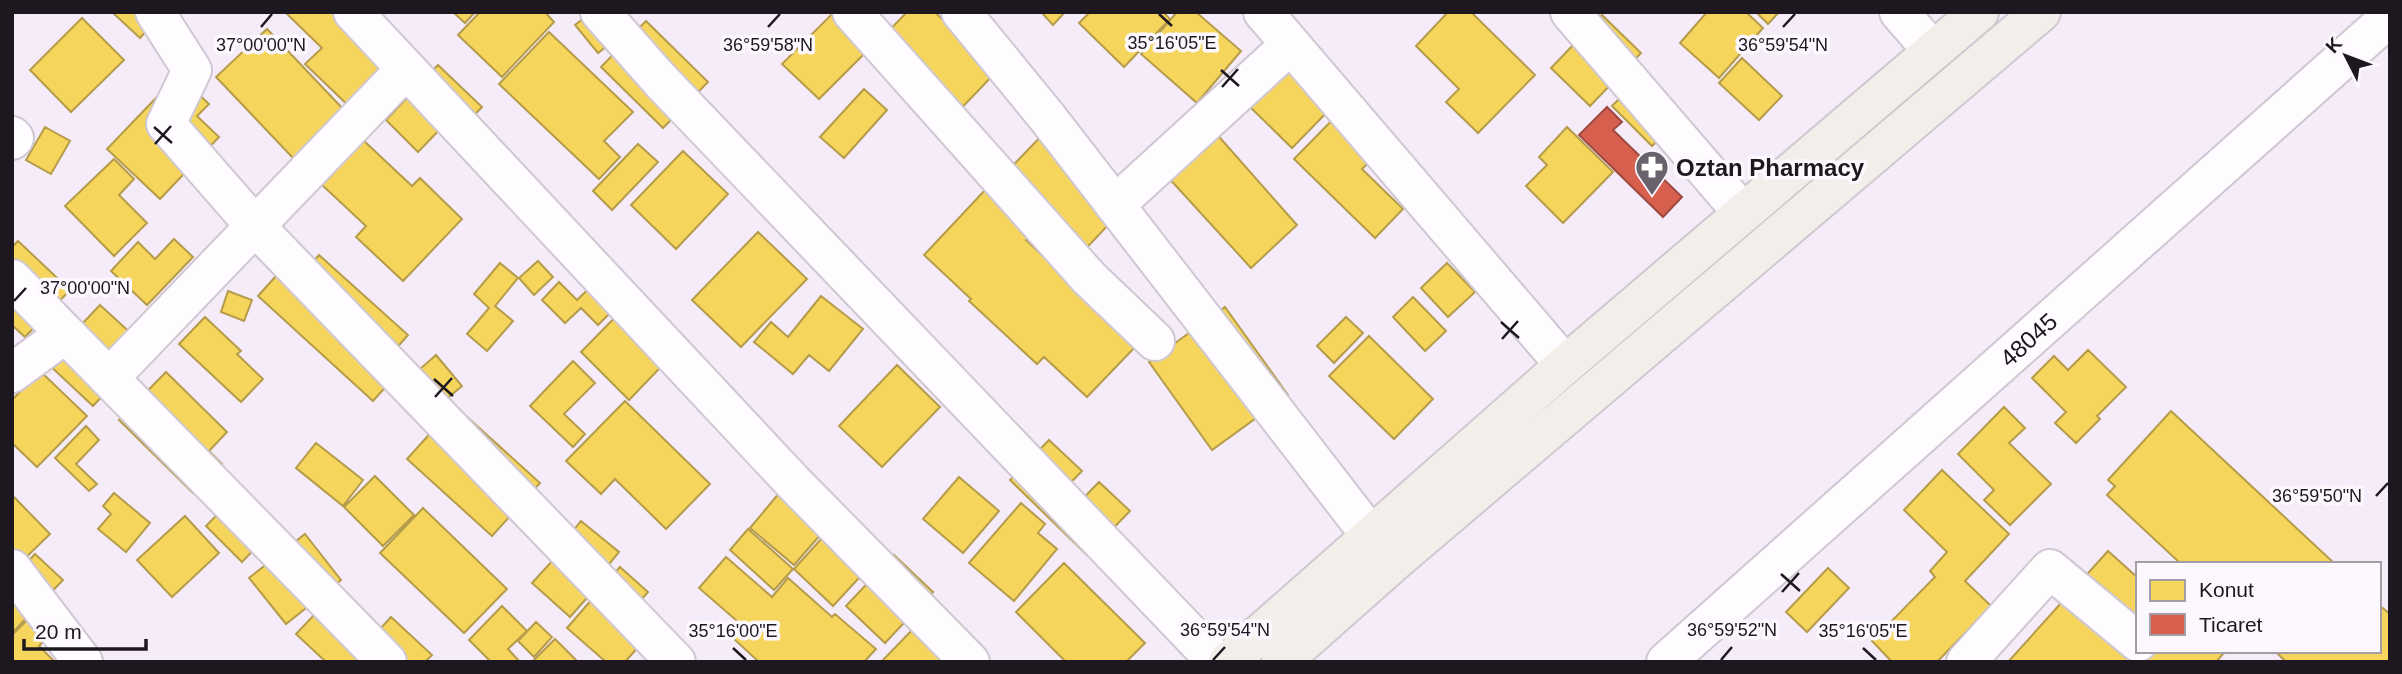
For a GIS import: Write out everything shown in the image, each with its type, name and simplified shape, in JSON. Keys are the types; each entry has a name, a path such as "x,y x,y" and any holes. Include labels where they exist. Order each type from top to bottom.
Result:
{"main road":[{"path":"1228,662 1565,365 1979,12"},
{"path":"1280,662 1396,560 2041,12"}],"street":[{"path":"155,12 191,70 166,124 255,226 676,662"},
{"path":"353,12 792,481 970,662"},
{"path":"600,12 670,90 1217,662"},
{"path":"852,12 1089,278 1155,341"},
{"path":"961,12 1047,117 1371,536"},
{"path":"1263,12 1565,365"},
{"path":"1570,12 1743,213"},
{"path":"1899,12 1933,51"},
{"name":"48045","path":"1666,662 2390,17"},
{"path":"1115,205 1290,45"},
{"path":"109,378 407,69"},
{"path":"12,279 387,662"},
{"path":"12,373 65,334"},
{"path":"12,569 83,662"},
{"path":"1966,662 2050,569 2136,640"}],"building: Konut":[{"path":"112,12 163,12 140,38"},
{"path":"285,12 347,12 409,53 353,110 305,64 322,48"},
{"path":"453,12 475,12 465,23"},
{"path":"480,12 545,12 554,22 502,77 458,35"},
{"path":"592,12 626,12 635,24 598,53 575,25"},
{"path":"834,12 874,44 819,99 782,64"},
{"path":"907,12 935,12 996,72 949,121 874,46"},
{"path":"1041,12 1065,12 1053,25"},
{"path":"1090,12 1163,12 1170,19 1124,67 1079,23"},
{"path":"1177,12 1196,12 1241,51 1197,103 1141,54"},
{"path":"1448,12 1471,12 1535,75 1478,133 1446,102 1459,89 1416,46"},
{"path":"1707,12 1746,12 1763,28 1719,78 1680,43"},
{"path":"1756,12 1779,12 1768,24"},
{"path":"1602,15 1641,53 1590,106 1551,68"},
{"path":"82,18 124,60 71,112 30,70"},
{"path":"646,21 708,82 663,128 601,67"},
{"path":"267,29 345,111 294,159 216,77"},
{"path":"549,32 633,112 604,141 620,157 599,179 499,84"},
{"path":"1304,49 1332,107 1292,148 1249,106"},
{"path":"1742,58 1782,96 1759,120 1719,83"},
{"path":"438,65 482,107 458,132 447,122 418,152 386,120"},
{"path":"178,75 209,104 197,116 219,137 160,199 107,149"},
{"path":"1641,77 1681,117 1652,146 1612,106"},
{"path":"864,89 887,110 844,158 820,137"},
{"path":"1348,104 1388,143 1362,169 1403,209 1375,238 1294,159"},
{"path":"45,127 70,141 51,174 26,160"},
{"path":"1050,127 1129,203 1076,259 996,183"},
{"path":"1567,127 1613,172 1563,223 1526,186 1547,165 1539,157"},
{"path":"1214,131 1297,225 1251,268 1166,175"},
{"path":"363,140 412,186 420,178 462,219 403,281 356,237 366,226 321,184"},
{"path":"638,144 658,162 612,210 593,191"},
{"path":"683,151 728,194 676,249 631,205"},
{"path":"114,159 134,179 119,195 147,223 114,256 65,206"},
{"path":"987,188 1034,232 1026,240 1137,345 1087,397 1044,357 1037,364 924,255"},
{"path":"758,232 807,279 741,347 692,300"},
{"path":"174,239 193,257 147,305 111,271 138,242 155,259"},
{"path":"18,241 70,290 25,337 12,325 12,247"},
{"path":"319,255 408,335 393,352 406,364 373,401 258,296 285,266 299,278"},
{"path":"538,261 553,277 534,295 519,278"},
{"path":"500,263 518,278 495,306 513,321 487,351 467,334 489,308 474,294"},
{"path":"1447,263 1475,292 1448,317 1421,288"},
{"path":"598,280 621,302 598,325 581,308 565,323 542,300 559,282 577,300"},
{"path":"228,291 252,300 244,321 221,312"},
{"path":"821,296 863,329 829,371 809,355 793,374 754,342 771,322 788,337"},
{"path":"1413,297 1446,331 1425,351 1393,317"},
{"path":"634,298 682,345 629,400 581,352"},
{"path":"100,305 147,348 93,406 46,362"},
{"path":"1225,307 1288,395 1212,450 1149,362"},
{"path":"205,317 241,351 237,354 263,379 241,402 179,344"},
{"path":"1346,317 1363,333 1334,363 1317,346"},
{"path":"1369,336 1433,399 1394,439 1329,376"},
{"path":"2088,350 2126,387 2097,416 2100,419 2076,443 2055,423 2066,412 2032,378 2054,356 2068,370"},
{"path":"436,355 462,386 445,400 419,370"},
{"path":"573,361 595,383 564,414 585,434 573,447 530,406"},
{"path":"897,365 940,407 882,467 839,426"},
{"path":"40,371 87,416 37,467 12,443 12,400"},
{"path":"166,372 227,432 209,451 222,464 193,493 119,420"},
{"path":"625,401 710,484 666,529 615,479 601,494 566,461"},
{"path":"455,406 540,483 492,536 407,459"},
{"path":"2004,407 2025,428 2009,443 2051,484 2010,525 1984,500 1994,490 1958,454"},
{"path":"2171,411 2333,562 2179,562 2107,495 2115,486 2108,480"},
{"path":"86,426 99,440 76,464 97,484 89,491 55,458"},
{"path":"1049,440 1082,471 1053,501 1067,515 1099,482 1130,511 1087,555 1010,480"},
{"path":"316,443 363,480 343,506 296,468"},
{"path":"1942,470 2009,534 1965,581 1991,606 1937,662 1892,662 1872,641 1935,577 1930,571 1947,552 1904,510"},
{"path":"375,476 414,515 383,546 344,507"},
{"path":"959,477 999,511 963,553 923,519"},
{"path":"790,480 835,518 794,565 750,528"},
{"path":"242,489 278,524 242,562 206,526"},
{"path":"114,493 150,523 126,552 98,529 111,514 103,506"},
{"path":"12,495 50,534 12,571"},
{"path":"1021,503 1045,524 1038,533 1057,549 1014,601 969,563"},
{"path":"423,508 507,589 464,633 380,553"},
{"path":"185,516 219,553 172,597 137,560"},
{"path":"842,516 882,553 833,606 794,569"},
{"path":"581,521 619,552 602,573 565,541"},
{"path":"748,529 793,569 774,590 730,550"},
{"path":"305,534 341,580 286,624 249,578"},
{"path":"566,546 603,580 570,617 532,583"},
{"path":"2108,551 2136,576 2136,653 2223,654 2216,662 2008,662"},
{"path":"35,554 63,580 14,631 12,579"},
{"path":"894,555 933,592 885,643 846,606"},
{"path":"726,557 772,597 788,578 832,617 835,614 876,649 864,662 759,662 734,639 744,627 699,588"},
{"path":"1064,563 1145,643 1126,662 1066,662 1016,612"},
{"path":"620,567 648,592 617,627 639,646 625,662 606,662 567,628"},
{"path":"1828,568 1849,588 1807,632 1786,612"},
{"path":"338,590 381,628 391,617 432,655 425,662 326,662 296,634"},
{"path":"43,604 62,622 39,646 55,662 12,662 12,635"},
{"path":"502,606 527,631 508,649 520,662 491,662 469,640"},
{"path":"2381,607 2390,614 2390,662 2286,662 2277,653 2381,653"},
{"path":"536,622 552,637 534,657 518,641"},
{"path":"917,625 955,662 881,662"},
{"path":"555,639 578,662 532,662"}],"building: Ticaret":[{"path":"1607,107 1622,122 1613,130 1682,197 1663,217 1579,135"}],"place":[{"name":"Oztan Pharmacy","path":"1652,197"}]}
